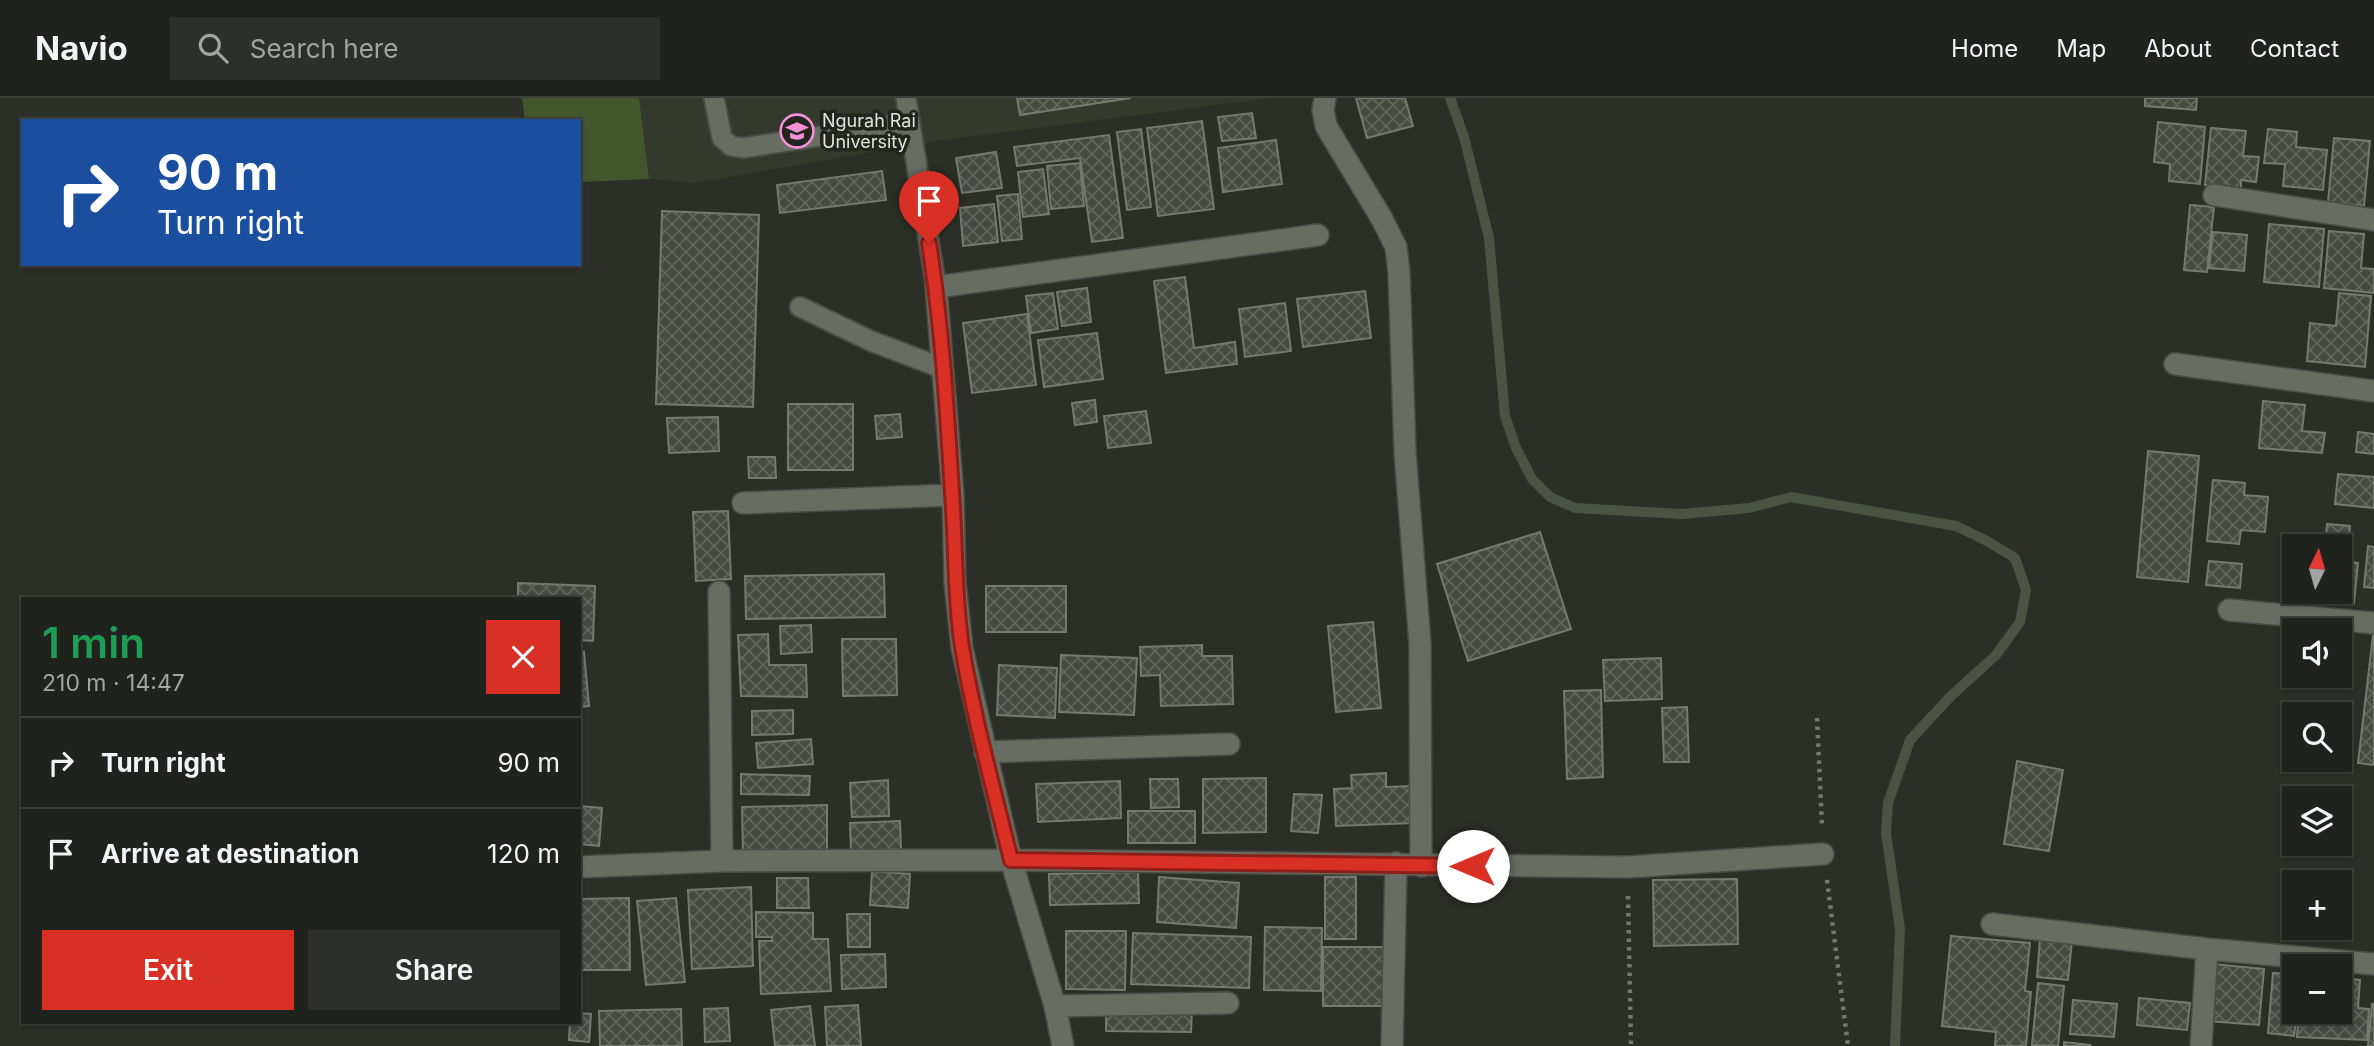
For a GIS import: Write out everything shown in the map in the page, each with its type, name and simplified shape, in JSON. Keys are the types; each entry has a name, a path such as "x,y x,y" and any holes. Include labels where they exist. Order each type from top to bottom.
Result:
{"street":[{"path":"1325,98 1323,110 1326,126 1396,247 1405,452 1420,644 1421,866"},
{"path":"2214,195 2374,220"},
{"path":"1063,1046 1055,1006 1011,860 962,648 955,582 953,495 936,287 1318,234"},
{"path":"2175,364 2374,391"},
{"path":"743,503 953,495"},
{"path":"719,592 722,861"},
{"path":"2229,610 2374,623"},
{"path":"985,752 1229,744"},
{"path":"581,866 722,861 1011,860 1627,867 1823,854"},
{"path":"1392,1046 1396,863"},
{"path":"1992,924 2207,949 2374,964"},
{"path":"2201,1046 2207,949"},
{"path":"1055,1006 1228,1003"}],"lane":[{"path":"714,98 722,138 731,146 743,148 910,122"},
{"path":"906,98 936,287"},
{"path":"800,307 871,341 942,368"}],"path":[{"path":"1627,867 1631,1046"}],"shaded area":[{"name":"Ngurah Rai University","path":"522,98 1271,98 935,141 695,183 649,179 581,182 581,119 525,119"}],"green space":[{"path":"522,98 639,98 649,179 581,182 581,119 525,119"}],"building":[{"path":"1017,98 1131,98 1020,115"},
{"path":"1356,98 1405,98 1413,126 1367,138"},
{"path":"2145,98 2197,98 2196,110 2145,106"},
{"path":"1252,113 1256,138 1222,141 1218,117"},
{"path":"1202,121 1214,209 1158,216 1147,128"},
{"path":"2158,122 2205,127 2200,184 2169,181 2170,164 2154,162"},
{"path":"2211,128 2246,131 2243,156 2259,157 2256,182 2241,180 2241,188 2205,185"},
{"path":"1141,129 1151,207 1127,210 1117,132"},
{"path":"2268,129 2297,132 2296,147 2327,150 2323,190 2283,186 2285,164 2264,163"},
{"path":"1109,135 1123,238 1092,242 1080,158 1017,166 1014,147"},
{"path":"2334,138 2370,141 2364,206 2328,202"},
{"path":"1276,140 1282,184 1223,192 1218,148"},
{"path":"996,152 1002,188 962,193 956,158"},
{"path":"1080,163 1084,206 1051,209 1047,166"},
{"path":"1043,169 1049,214 1023,217 1018,172"},
{"path":"882,171 886,200 780,213 777,185"},
{"path":"1018,194 1022,239 1002,241 997,196"},
{"path":"994,204 998,242 963,246 960,208"},
{"path":"2190,205 2214,207 2207,272 2184,270"},
{"path":"662,211 759,215 753,407 656,404"},
{"path":"2269,224 2324,229 2319,287 2264,282"},
{"path":"2329,231 2364,234 2361,268 2374,269 2374,293 2324,288"},
{"path":"2213,232 2247,235 2244,271 2209,268"},
{"path":"1185,277 1194,348 1235,342 1237,364 1166,373 1154,281"},
{"path":"1087,288 1091,322 1062,326 1057,292"},
{"path":"1365,291 1371,338 1303,347 1297,299"},
{"path":"1053,293 1058,329 1031,333 1026,296"},
{"path":"2339,293 2371,296 2365,367 2307,361 2310,323 2336,326"},
{"path":"1285,303 1291,351 1245,357 1239,309"},
{"path":"1027,314 1036,385 972,393 963,323"},
{"path":"1097,333 1103,379 1044,387 1038,340"},
{"path":"1095,400 1097,422 1075,425 1072,403"},
{"path":"2263,401 2305,405 2302,431 2325,433 2322,453 2259,448"},
{"path":"788,404 853,404 853,470 788,470"},
{"path":"1146,411 1151,443 1108,448 1104,416"},
{"path":"900,414 902,437 877,439 875,416"},
{"path":"718,417 719,451 669,453 667,418"},
{"path":"2358,432 2374,434 2374,454 2356,452"},
{"path":"2148,451 2199,456 2188,582 2137,577"},
{"path":"748,457 775,457 776,478 749,478"},
{"path":"2338,474 2374,477 2374,508 2335,504"},
{"path":"2213,480 2245,483 2244,495 2268,497 2265,532 2241,530 2239,544 2207,541"},
{"path":"728,511 731,579 696,581 693,512"},
{"path":"2327,524 2350,526 2349,534 2326,534"},
{"path":"1540,532 1571,629 1468,661 1437,564"},
{"path":"2368,546 2374,547 2374,588 2364,587"},
{"path":"2209,561 2242,564 2240,588 2206,585"},
{"path":"2352,562 2358,563 2352,603"},
{"path":"884,574 885,617 746,619 745,576"},
{"path":"518,583 595,586 593,641 581,640 581,597 518,597"},
{"path":"986,586 1066,586 1066,632 986,632"},
{"path":"1373,622 1381,708 1336,712 1328,626"},
{"path":"811,625 812,652 781,654 780,626"},
{"path":"768,634 769,665 806,665 807,697 741,696 738,635"},
{"path":"2374,635 2374,765 2358,763"},
{"path":"842,639 896,639 897,695 843,696"},
{"path":"1202,645 1202,656 1232,656 1233,704 1161,706 1160,675 1141,676 1140,647"},
{"path":"584,652 589,706 581,707 581,653"},
{"path":"1061,655 1137,658 1134,715 1059,712"},
{"path":"1661,658 1662,699 1605,701 1603,660"},
{"path":"999,665 1057,668 1055,718 997,715"},
{"path":"1601,690 1603,777 1567,779 1564,691"},
{"path":"1687,707 1689,762 1664,762 1662,708"},
{"path":"793,710 793,734 752,735 752,711"},
{"path":"811,739 813,764 758,768 756,743"},
{"path":"2017,761 2063,770 2049,851 2004,844"},
{"path":"1386,773 1386,787 1411,786 1413,823 1336,826 1334,789 1352,788 1351,775"},
{"path":"741,774 810,776 809,795 741,794"},
{"path":"1266,778 1266,832 1203,833 1203,779"},
{"path":"1150,779 1178,779 1179,807 1151,808"},
{"path":"888,780 889,816 852,817 850,783"},
{"path":"1120,781 1121,818 1038,822 1036,784"},
{"path":"1294,794 1322,795 1318,833 1291,831"},
{"path":"827,805 827,851 743,853 742,807"},
{"path":"581,806 602,808 599,846 581,844"},
{"path":"1128,811 1195,811 1195,843 1128,843"},
{"path":"900,821 901,849 851,851 850,823"},
{"path":"872,871 910,874 908,908 870,905"},
{"path":"1138,872 1139,903 1050,905 1049,874"},
{"path":"1159,877 1239,883 1236,928 1157,922"},
{"path":"1325,877 1356,877 1356,939 1325,939"},
{"path":"777,878 808,878 809,908 777,908"},
{"path":"1737,879 1738,944 1654,946 1653,880"},
{"path":"751,887 753,966 692,969 688,890"},
{"path":"629,898 630,970 581,970 581,899"},
{"path":"676,898 685,982 646,985 637,901"},
{"path":"756,912 813,913 813,939 828,939 831,991 761,994 759,941 772,941 772,937 756,937"},
{"path":"847,914 870,914 870,947 848,947"},
{"path":"1265,927 1322,928 1321,991 1264,990"},
{"path":"1066,931 1126,931 1125,990 1066,989"},
{"path":"1133,933 1251,937 1249,988 1131,984"},
{"path":"1951,936 2030,943 2025,991 2031,992 2026,1046 1995,1046 1996,1032 1942,1026"},
{"path":"2040,938 2072,941 2068,980 2037,977"},
{"path":"1323,947 1387,947 1388,1006 1323,1006"},
{"path":"885,954 886,987 842,989 841,955"},
{"path":"2212,964 2264,969 2259,1025 2208,1021"},
{"path":"2273,973 2282,973 2282,1024 2296,1024 2294,1036 2268,1033"},
{"path":"2352,979 2360,980 2358,1008 2369,1009 2367,1040 2297,1037 2298,1024 2352,1024"},
{"path":"2038,983 2064,986 2058,1046 2032,1045"},
{"path":"2139,998 2190,1003 2187,1030 2137,1025"},
{"path":"2073,1000 2117,1004 2114,1037 2070,1034"},
{"path":"2372,1004 2374,1046 2368,1046"},
{"path":"858,1005 861,1046 827,1046 825,1007"},
{"path":"810,1006 815,1046 775,1046 771,1010"},
{"path":"728,1008 730,1041 705,1042 704,1009"},
{"path":"681,1009 682,1046 600,1046 599,1011"},
{"path":"1106,1009 1192,1009 1191,1032 1106,1031"},
{"path":"581,1013 591,1014 589,1042 569,1040 570,1024 581,1024"},
{"path":"2064,1042 2090,1045 2064,1046"}],"waterway":[{"path":"1450,98 1464,137 1489,238 1505,416 1516,448 1532,479 1550,497 1575,508 1682,514 1749,508 1791,497 1956,526 2015,558 2026,590 2020,622 1996,655 1950,697 1910,740 1888,803 1886,833 1900,929 1895,1046"}],"place":[{"name":"Ngurah Rai University","path":"797,131"}],"route":[{"path":"929,243 936,287 953,495 955,582 962,648 1011,860 1473,866"}]}
